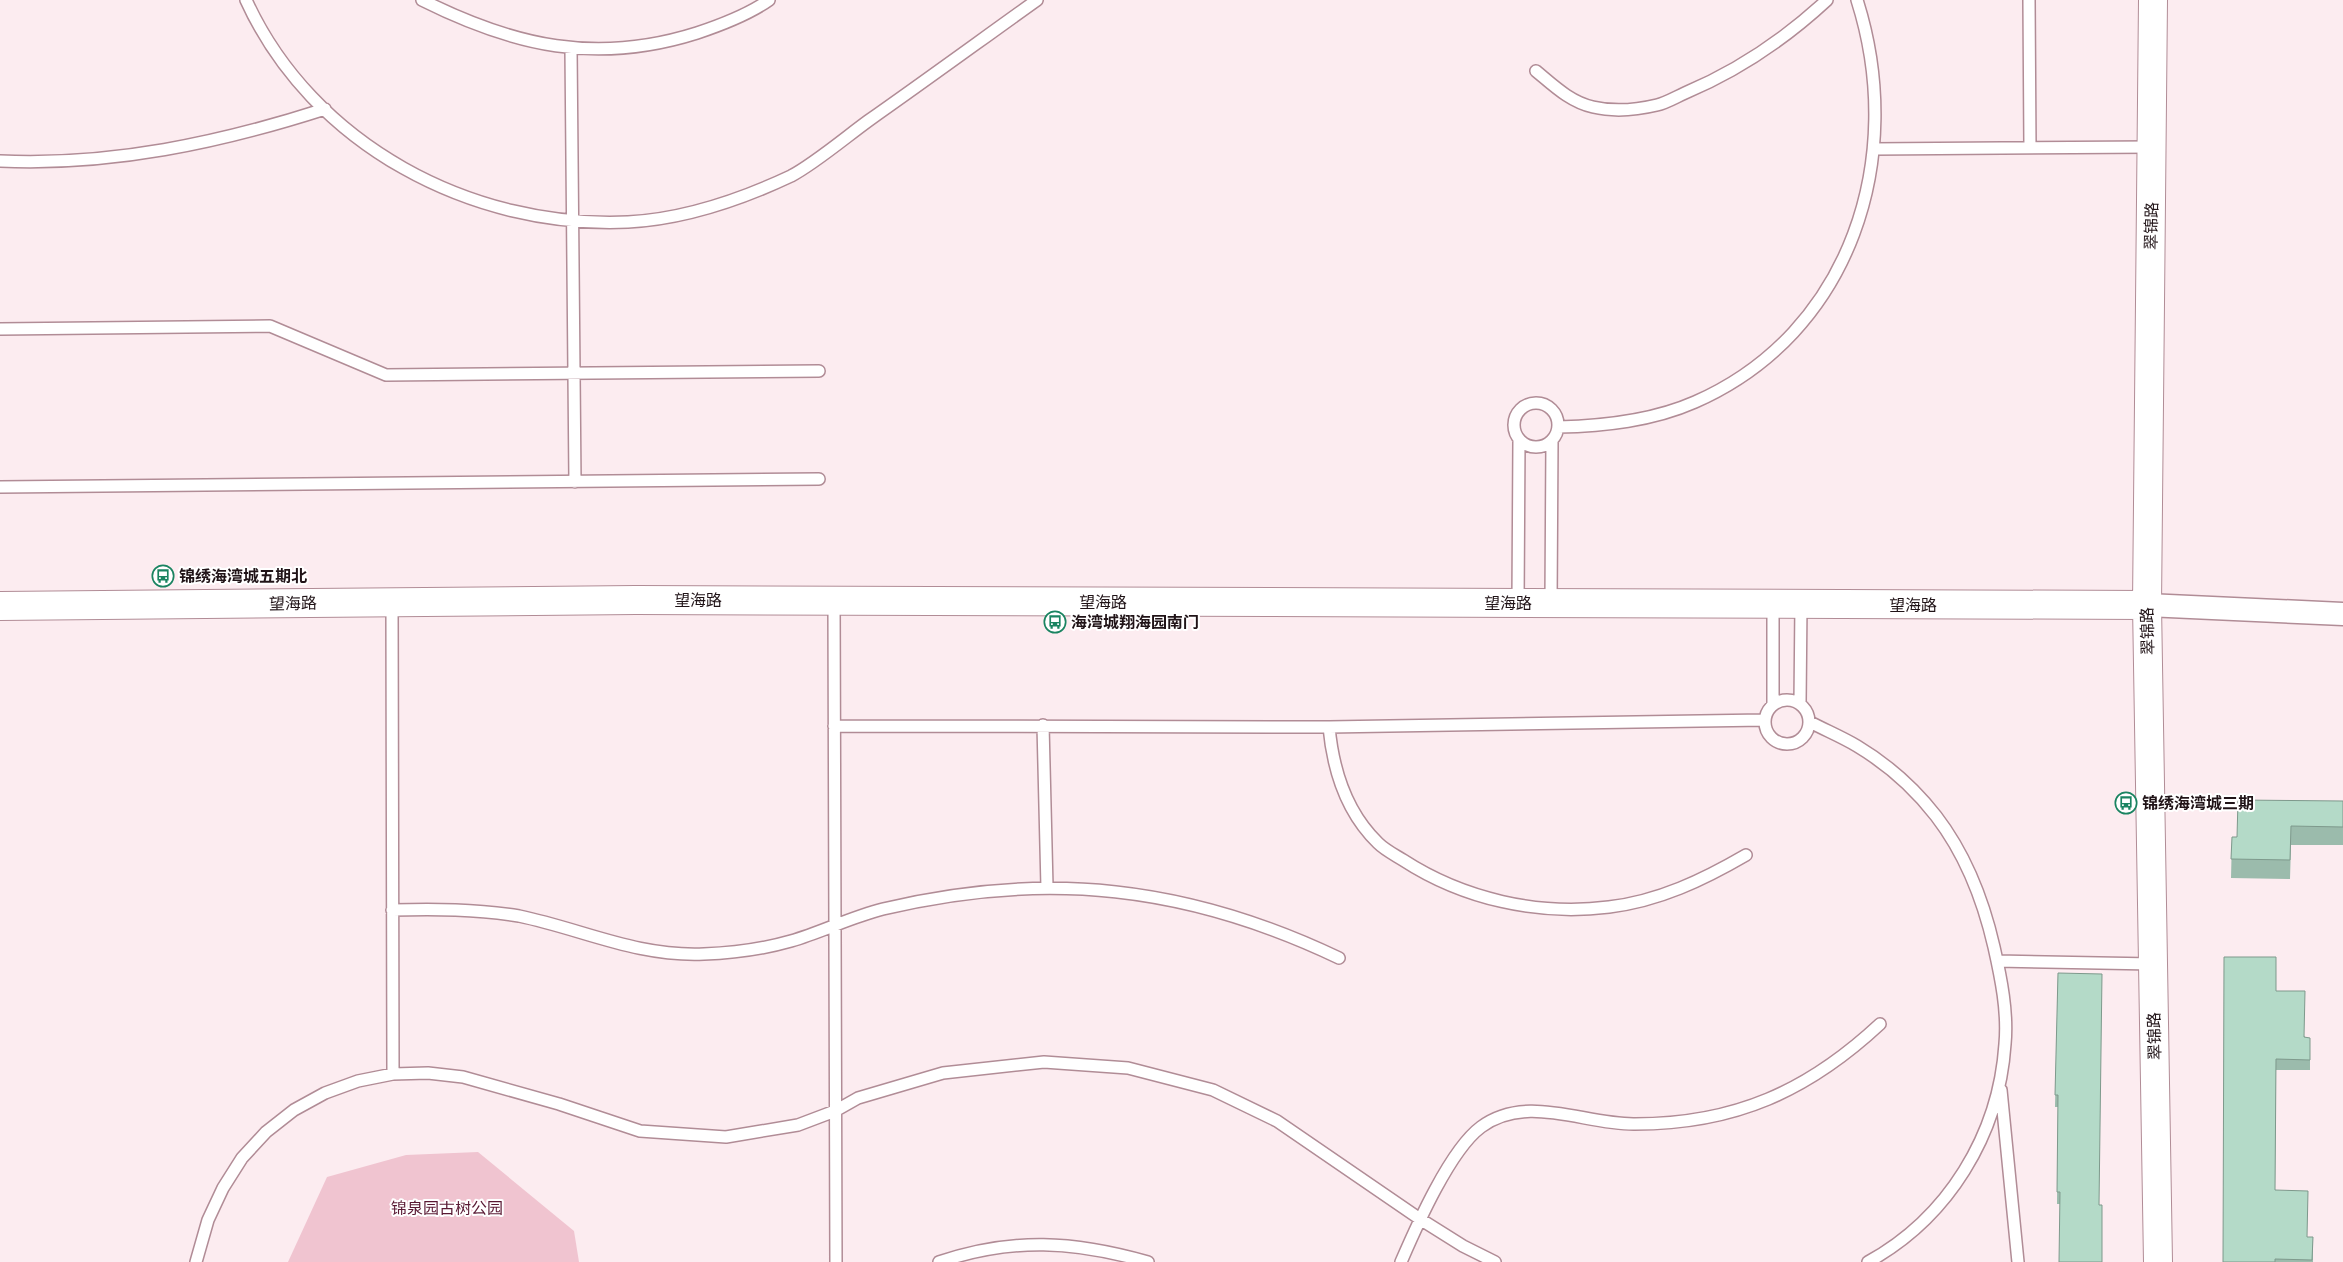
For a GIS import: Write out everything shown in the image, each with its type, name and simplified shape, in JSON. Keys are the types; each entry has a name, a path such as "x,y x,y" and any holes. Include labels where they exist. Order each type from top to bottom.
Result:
{"street":[{"name":"翠锦路","path":"2153,0 2147,605 2158,1262"},
{"name":"望海路","path":"0,606 392,602 834,601 2147,605"},
{"path":"2147,605 2343,614"}],"lane":[{"path":"246,0 255,19 289,71 325,109 384,157 443,189 506,211 572,222 630,222 687,214 742,198 794,174 1037,0"},
{"path":"422,0 490,30 530,42 570,49 621,49 672,41 720,25 769,0"},
{"path":"1536,71 1561,93 1592,107 1625,111 1658,105 1701,86 1741,64 1780,39 1827,0"},
{"path":"1558,427 1589,426 1643,419 1694,402 1742,376 1784,342 1820,300 1847,254 1865,202 1874,149 1875,105 1871,61 1857,0"},
{"path":"2029,0 2030,148"},
{"path":"570,49 575,482"},
{"path":"0,161 81,160 143,154 204,143 256,130 325,109"},
{"path":"1874,149 2152,147"},
{"path":"0,329 270,326 386,375 819,371"},
{"path":"1518,603 1520,440 1514,426 1514,419 1517,413 1529,404 1543,404 1550,408 1554,413 1558,427 1552,440 1551,603"},
{"path":"1520,440 1525,444 1539,447 1552,440"},
{"path":"0,487 820,479"},
{"path":"834,601 836,1262"},
{"path":"392,602 393,1074"},
{"path":"1772,704 1781,700 1791,700 1800,703 1807,711 1810,722 1807,734 1798,742 1786,745 1774,741 1766,732 1764,720 1772,704 1773,604"},
{"path":"1800,703 1801,604"},
{"path":"834,726 1329,727 1764,720"},
{"path":"1810,722 1864,751 1900,778 1936,816 1965,860 1985,909 2004,1002 2005,1035 2000,1084 1988,1124 1971,1161 1947,1196 1919,1226 1886,1252 1868,1262"},
{"path":"1043,725 1047,887"},
{"path":"1329,727 1332,753 1338,778 1348,802 1362,824 1379,844 1411,865 1464,891 1512,904 1561,910 1610,907 1658,897 1704,880 1746,855"},
{"path":"392,910 473,909 520,917 567,928 612,943 657,952 702,954 748,950 792,940 876,911 961,894 1047,887 1134,893 1193,904 1259,924 1339,958"},
{"path":"1997,961 2153,964"},
{"path":"1401,1262 1420,1219 1463,1145 1482,1126 1505,1114 1530,1110 1594,1121 1633,1124 1673,1123 1711,1117 1749,1107 1785,1092 1820,1073 1852,1051 1880,1024"},
{"path":"196,1262 208,1220 223,1188 242,1158 266,1132 294,1110 325,1093 358,1081 393,1074 428,1073 463,1078 559,1104 640,1131 726,1138 798,1125 835,1111 858,1098 944,1073 1044,1062 1128,1068 1213,1090 1277,1122 1420,1219 1463,1246 1495,1262"},
{"path":"2000,1084 2018,1262"},
{"path":"939,1262 963,1254 1010,1245 1058,1244 1106,1250 1148,1262"}],"green space":[{"name":"锦泉园古树公园","path":"478,1152 574,1231 579,1262 288,1262 327,1177 406,1155"}],"building":[{"path":"2238,800 2343,801 2343,827 2291,826 2290,860 2231,859 2232,837 2237,837"},
{"path":"2224,957 2276,957 2276,991 2305,991 2304,1037 2310,1038 2310,1060 2276,1059 2275,1190 2308,1191 2307,1237 2313,1237 2312,1260 2275,1259 2275,1262 2223,1262"},
{"path":"2058,973 2102,974 2099,1205 2102,1205 2102,1262 2059,1262 2060,1192 2057,1192 2058,1095 2055,1095"}],"place":[{"name":"锦绣海湾城五期北","path":"163,576"},
{"name":"海湾城翔海园南门","path":"1055,622"},
{"name":"锦绣海湾城三期","path":"2126,803"}]}
